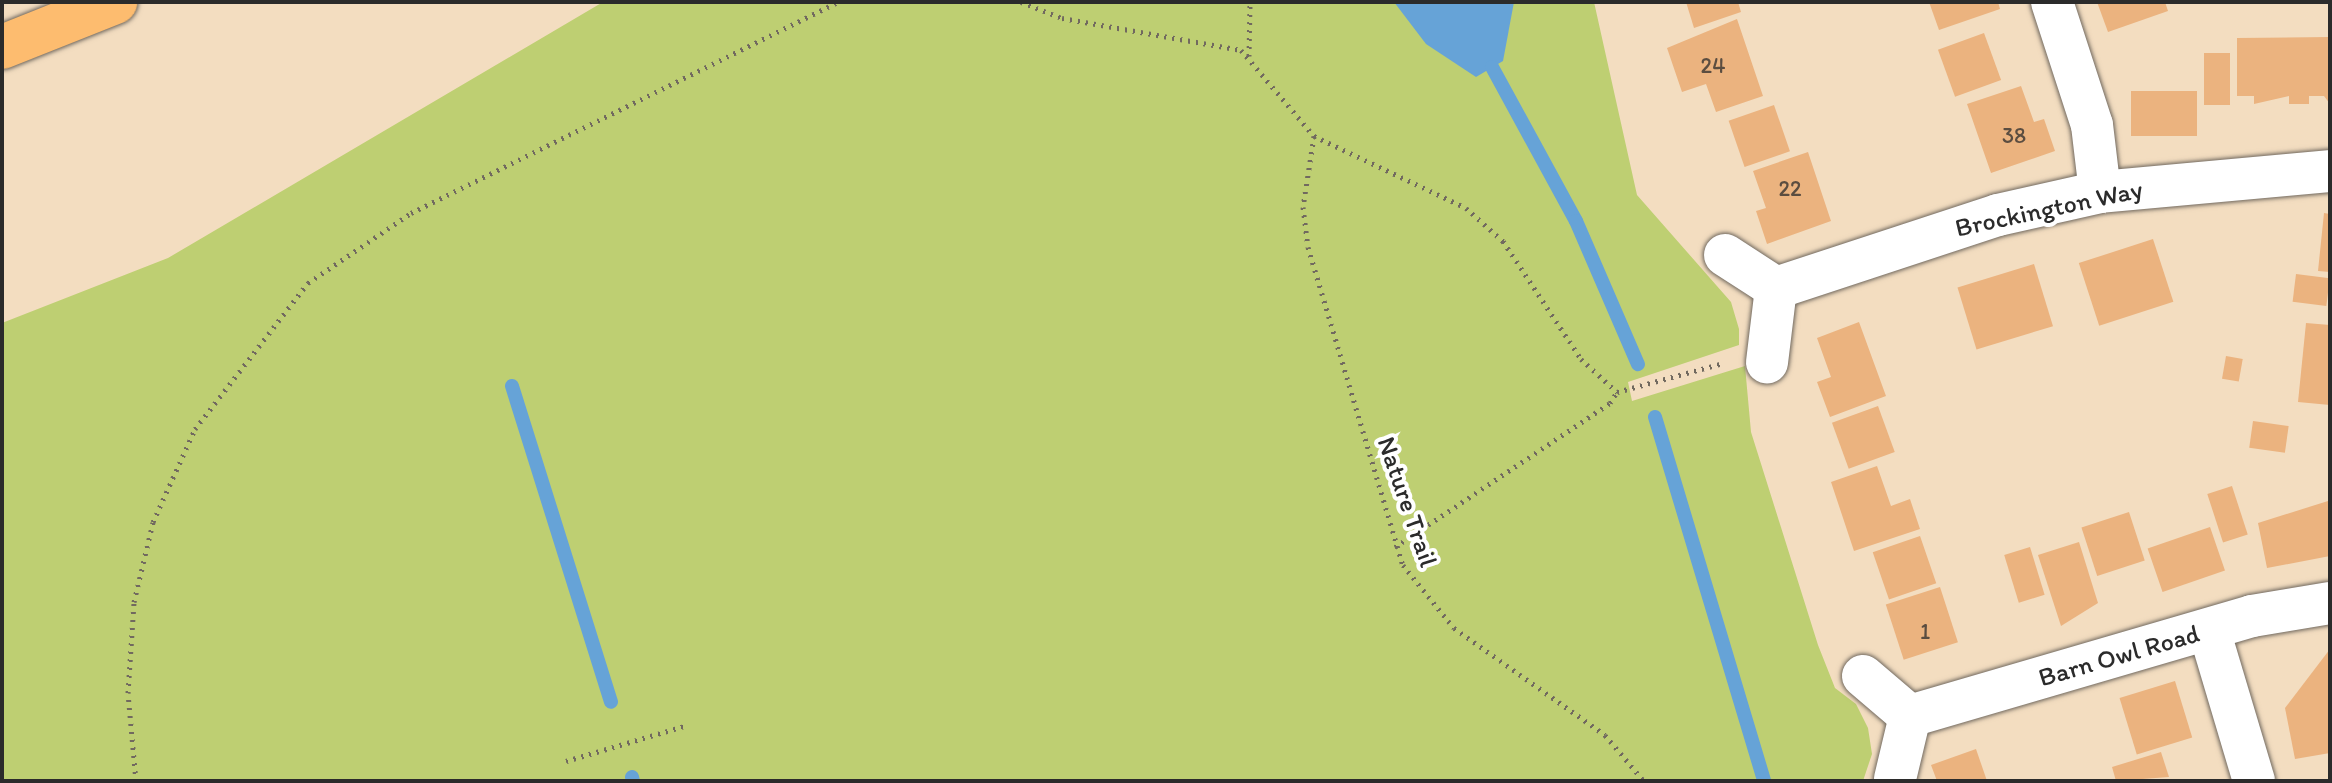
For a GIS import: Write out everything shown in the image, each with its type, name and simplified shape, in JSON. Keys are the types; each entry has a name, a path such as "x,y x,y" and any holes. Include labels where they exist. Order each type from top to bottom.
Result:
{"highway":[{"path":"2,47 115,2"}],"street":[{"path":"2052,2 2092,125 2100,192"},
{"name":"Brockington Way","path":"1776,288 1998,215 2100,192 2330,171"},
{"path":"1725,255 1776,288 1767,362"},
{"name":"Barn Owl Road","path":"1910,716 2209,630 2330,603"},
{"path":"2209,630 2254,781"},
{"path":"1863,676 1910,716 1895,779"}],"path":[{"path":"136,781 132,632 153,522 195,429 299,294 411,213 837,2"},
{"path":"1021,2 1147,36 1212,41 1249,56 1314,136 1466,208 1503,241 1581,359 1617,392"},
{"path":"1249,56 1250,2"},
{"name":"Nature Trail","path":"1314,136 1303,207 1308,247 1395,547 1422,598 1454,628 1605,735 1644,781"},
{"path":"1395,547 1610,403 1617,392 1739,359 1767,362"},
{"path":"566,761 684,726"}],"green space":[{"path":"603,2 1594,2 1637,195 1731,302 1739,329 1739,345 1628,382 1632,401 1745,366 1751,432 1818,645 1835,688 1856,704 1868,728 1872,754 1863,781 2,781 2,323 168,258"}],"water":[{"path":"1394,2 1514,2 1503,61 1476,77 1426,44"}],"building":[{"path":"1686,2 1738,2 1741,12 1694,28"},
{"path":"1929,2 1998,2 2000,9 1939,30"},
{"path":"2097,2 2165,2 2168,11 2108,32"},
{"path":"1737,19 1763,96 1716,112 1706,84 1682,92 1667,48"},
{"path":"1984,33 2001,80 1955,97 1938,50"},
{"path":"2330,37 2330,104 2324,96 2309,96 2309,104 2289,104 2289,96 2254,104 2254,96 2237,96 2237,38"},
{"path":"2204,53 2230,53 2230,105 2204,105"},
{"path":"2021,86 2034,122 2044,119 2055,151 1991,173 1967,104"},
{"path":"2131,91 2197,91 2197,136 2131,136"},
{"path":"1774,105 1790,151 1745,167 1729,121"},
{"path":"1808,152 1831,221 1767,244 1756,211 1766,208 1753,171"},
{"path":"2324,213 2330,214 2330,272 2318,271"},
{"path":"2153,239 2173,302 2099,326 2079,263"},
{"path":"2034,264 2053,326 1976,350 1957,287"},
{"path":"2296,274 2330,278 2326,306 2293,302"},
{"path":"1859,322 1886,396 1830,417 1817,382 1831,377 1817,338"},
{"path":"2306,323 2330,325 2330,405 2298,402"},
{"path":"2226,356 2243,359 2239,382 2222,379"},
{"path":"1878,406 1895,452 1849,469 1832,423"},
{"path":"2253,421 2289,426 2285,453 2249,448"},
{"path":"1877,466 1891,506 1910,499 1920,529 1854,551 1831,482"},
{"path":"2232,486 2248,535 2223,543 2207,494"},
{"path":"2328,501 2330,556 2267,568 2258,523"},
{"path":"2129,512 2145,561 2097,576 2081,527"},
{"path":"2210,527 2225,570 2163,592 2148,548"},
{"path":"1920,536 1936,583 1889,600 1873,552"},
{"path":"2079,542 2098,603 2061,626 2038,555"},
{"path":"2030,547 2045,595 2019,603 2004,555"},
{"path":"1940,587 1958,642 1904,660 1886,605"},
{"path":"2330,649 2330,753 2295,759 2285,708"},
{"path":"2175,681 2192,737 2137,754 2120,698"},
{"path":"1976,749 1987,781 1937,781 1931,765"},
{"path":"2161,752 2169,777 2116,781 2112,767"}],"waterway":[{"path":"1492,67 1576,221 1638,364"},
{"path":"512,386 611,702"},
{"path":"1655,417 1764,781"},
{"path":"632,777 633,781"}]}
